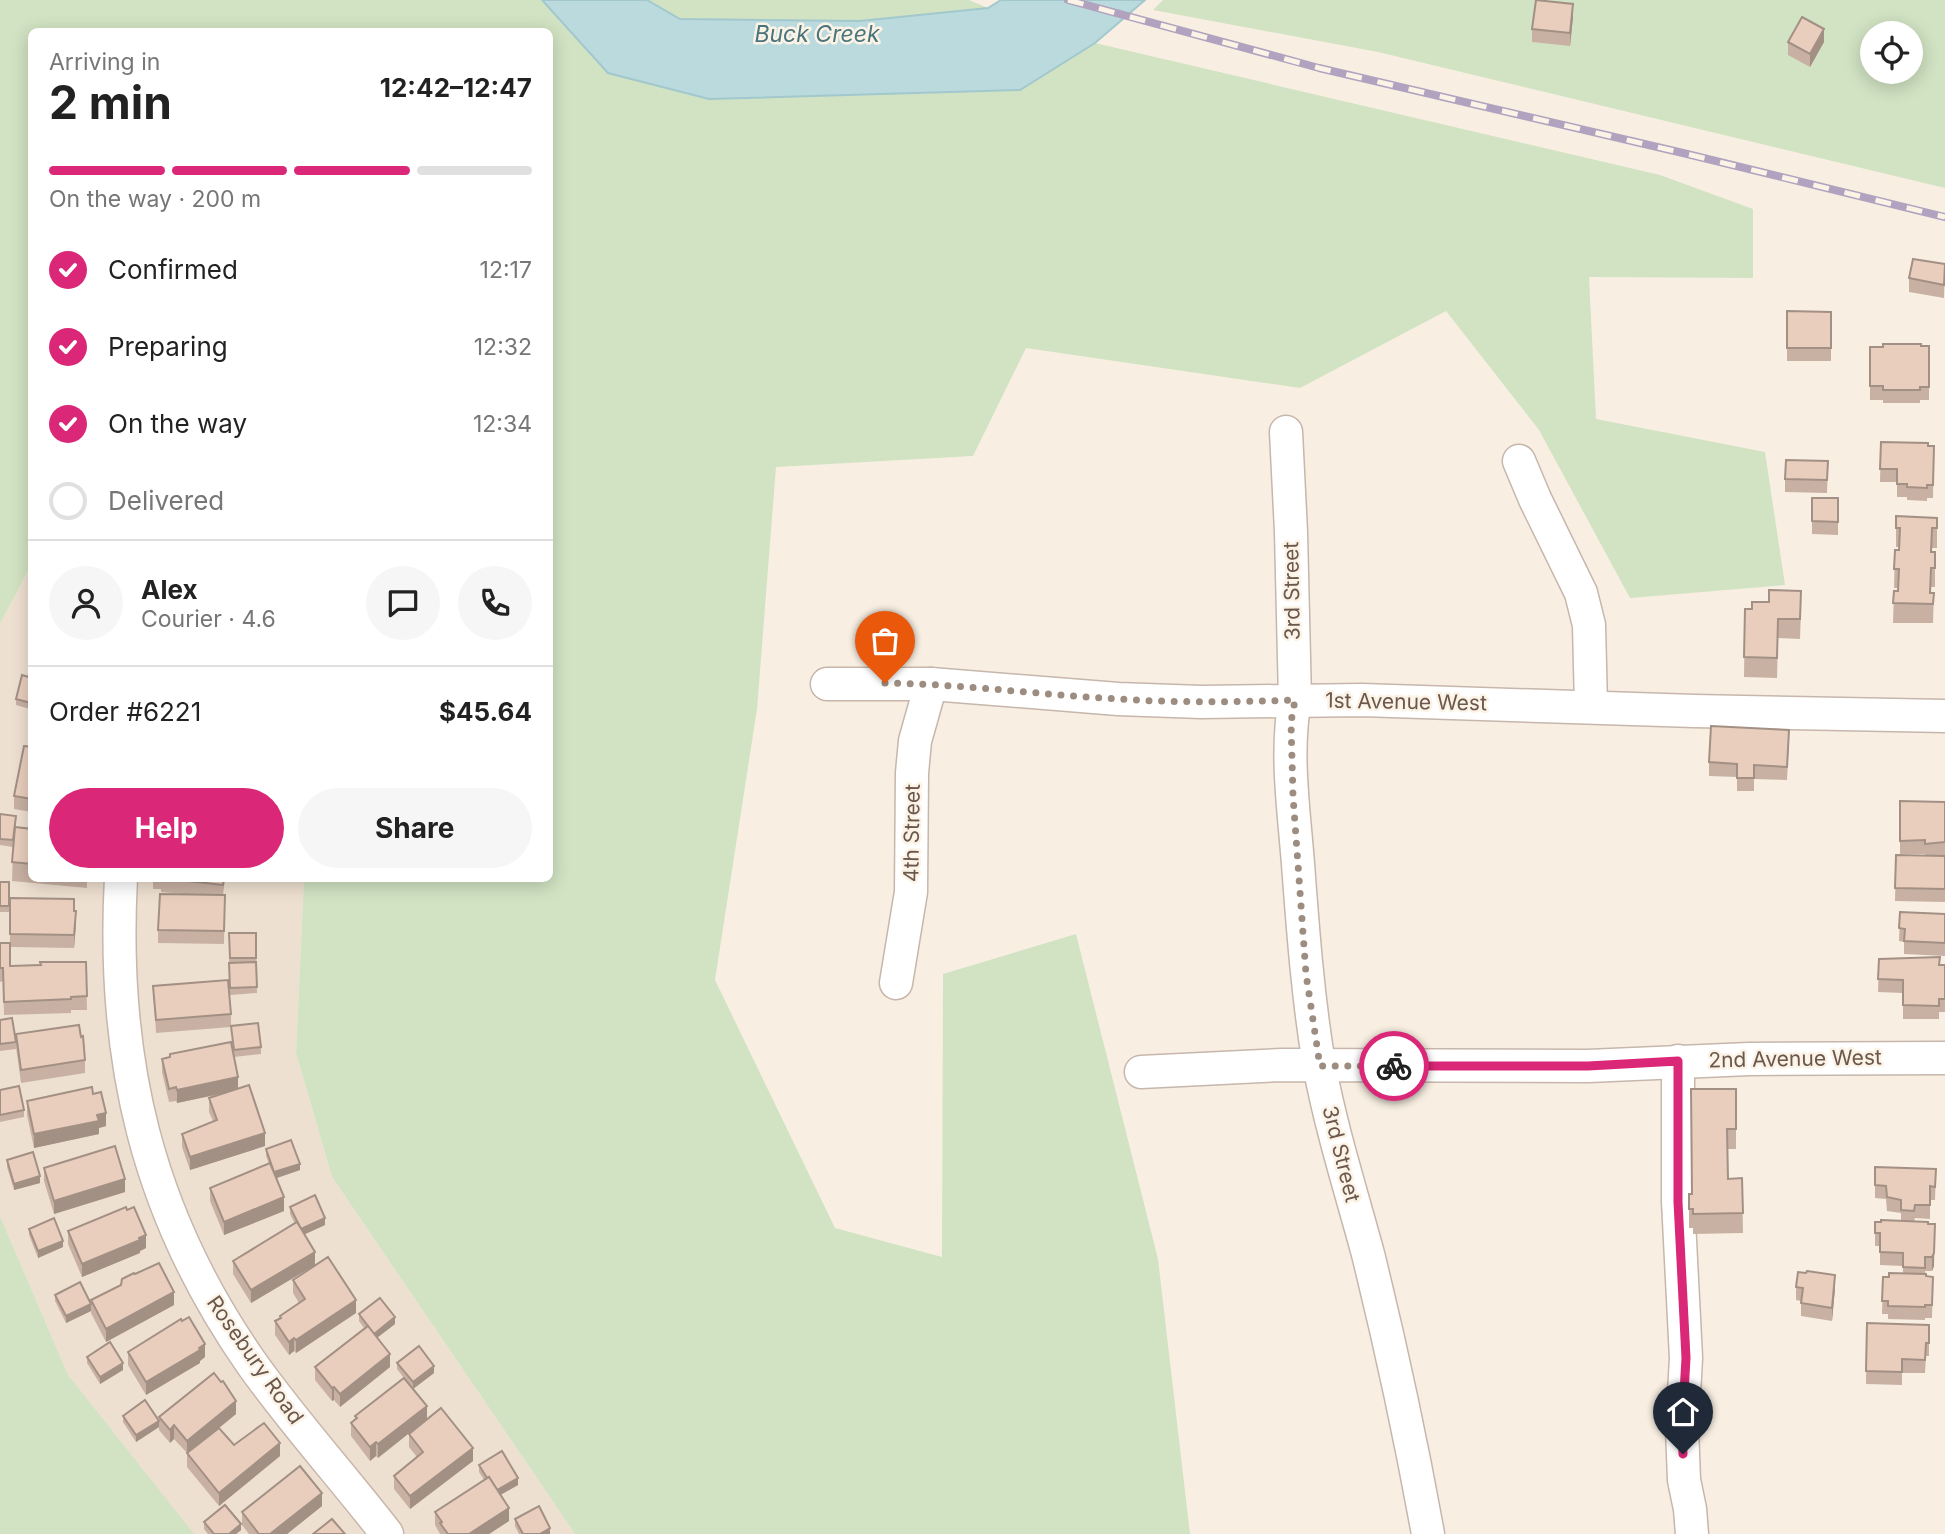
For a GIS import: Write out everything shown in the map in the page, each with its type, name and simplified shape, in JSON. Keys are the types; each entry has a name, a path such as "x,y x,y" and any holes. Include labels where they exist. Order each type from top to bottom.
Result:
{"street":[{"name":"3rd Street","path":"1286,432 1295,700 1291,722 1293,796 1306,974 1320,1066 1339,1154 1367,1253 1409,1428 1428,1534"},
{"path":"1519,461 1581,593 1591,643 1591,706"},
{"name":"1st Avenue West","path":"827,684 931,684 1118,699 1201,702 1295,700 1945,716"},
{"name":"4th Street","path":"896,983 911,892 912,773 915,741 931,684"},
{"name":"Rosebury Road","path":"121,882 119,988 124,1043 138,1118 173,1222 210,1297 252,1363 387,1534"},
{"name":"2nd Avenue West","path":"1141,1072 1220,1067 1588,1066 1678,1061 1945,1058"},
{"path":"1678,1061 1678,1202 1686,1358 1682,1428 1684,1479 1692,1534"}],"shaded area":[{"path":"28,571 28,882 304,882 296,1053 332,1177 575,1534 182,1534 68,1375 0,1216 0,624"}],"green space":[{"path":"0,0 542,0 608,73 1020,90 1095,43 1660,175 1753,209 1753,278 1589,277 1596,419 1765,452 1785,585 1630,598 1539,430 1446,311 1300,388 1026,348 973,456 776,467 757,709 715,980 835,1228 942,1257 943,974 1076,934 1158,1259 1190,1534 575,1534 332,1177 296,1053 304,882 553,882 553,28 28,28 28,571 0,624"},
{"path":"647,0 969,0 988,8 860,21 680,19"},
{"path":"1163,0 1945,0 1945,188 1378,52 1153,10"},
{"path":"0,1216 68,1375 194,1534 0,1534"}],"water":[{"name":"Buck Creek","path":"542,0 647,0 680,19 860,21 988,8 1001,0 1145,0 1095,43 1020,90 709,99 608,73"}],"building":[{"path":"1536,0 1573,4 1570,33 1532,29"},
{"path":"1802,17 1824,29 1810,54 1788,42"},
{"path":"1913,259 1945,264 1944,285 1909,278"},
{"path":"1787,311 1831,312 1831,348 1787,348"},
{"path":"1883,344 1929,346 1929,387 1920,387 1920,390 1883,390 1883,386 1870,386 1870,347 1883,347"},
{"path":"1881,442 1928,443 1928,446 1934,446 1933,485 1927,485 1927,488 1897,484 1897,469 1880,469"},
{"path":"1786,460 1828,461 1827,480 1785,479"},
{"path":"1812,498 1838,498 1838,522 1812,521"},
{"path":"1896,516 1937,518 1937,528 1932,528 1931,552 1935,552 1935,568 1931,568 1930,593 1934,593 1933,604 1893,603 1894,591 1898,591 1899,569 1894,569 1895,550 1899,550 1900,528 1896,528"},
{"path":"1769,590 1801,591 1800,619 1778,619 1777,658 1744,657 1745,609 1752,609 1752,602 1769,602"},
{"path":"22,675 28,677 28,702 16,699"},
{"path":"1711,726 1789,730 1787,767 1754,765 1754,778 1737,778 1737,764 1709,762"},
{"path":"24,746 28,746 28,798 14,796"},
{"path":"1900,801 1945,802 1945,842 1925,844 1925,840 1900,841"},
{"path":"0,814 16,816 13,840 0,839"},
{"path":"15,827 28,829 28,864 12,862"},
{"path":"1896,855 1945,856 1945,889 1895,888"},
{"path":"0,882 9,882 9,906 0,906"},
{"path":"196,882 223,882 223,885"},
{"path":"160,894 225,895 224,931 158,930"},
{"path":"10,898 74,899 74,935 10,934"},
{"path":"1900,912 1945,914 1945,943 1904,941 1905,929 1899,928"},
{"path":"229,933 256,933 256,958 230,958"},
{"path":"0,943 10,943 10,966 41,965 40,962 86,962 87,996 4,1002"},
{"path":"1940,957 1939,965 1945,965 1945,999 1939,999 1939,1006 1903,1005 1903,980 1878,979 1879,959"},
{"path":"256,962 257,987 230,988 229,963"},
{"path":"228,980 231,1014 156,1020 153,986"},
{"path":"12,1018 16,1042 0,1044 0,1020"},
{"path":"258,1023 261,1047 234,1050 231,1026"},
{"path":"79,1025 85,1060 21,1070 16,1034"},
{"path":"231,1042 238,1077 177,1090 176,1087 169,1089 162,1059 170,1057 170,1054"},
{"path":"249,1085 265,1133 190,1157 182,1134 217,1120 209,1098"},
{"path":"19,1086 24,1110 0,1115 0,1090"},
{"path":"92,1087 93,1094 101,1092 106,1113 97,1115 99,1121 34,1134 27,1101"},
{"path":"1691,1089 1736,1089 1736,1129 1727,1129 1728,1179 1742,1178 1743,1213 1693,1214 1693,1209 1689,1209 1689,1194 1692,1194"},
{"path":"291,1140 300,1164 274,1172 266,1149"},
{"path":"115,1146 125,1179 54,1201 44,1168"},
{"path":"33,1152 40,1176 14,1184 7,1160"},
{"path":"270,1163 284,1197 224,1222 210,1188"},
{"path":"1875,1167 1936,1169 1935,1187 1930,1186 1930,1205 1915,1205 1914,1211 1901,1210 1901,1200 1887,1197 1886,1186 1875,1185"},
{"path":"315,1195 325,1218 301,1229 290,1207"},
{"path":"126,1207 127,1210 134,1207 146,1235 82,1264 68,1231"},
{"path":"54,1218 63,1241 38,1251 29,1229"},
{"path":"1881,1220 1935,1224 1934,1253 1932,1257 1925,1257 1925,1268 1903,1267 1903,1253 1880,1252 1880,1233 1875,1233 1875,1222"},
{"path":"297,1222 315,1252 251,1290 233,1261"},
{"path":"328,1257 356,1300 289,1342 275,1321 305,1299 293,1280"},
{"path":"159,1263 174,1292 106,1329 91,1300 121,1285 122,1279"},
{"path":"1798,1272 1835,1275 1832,1308 1801,1303 1803,1288 1796,1287"},
{"path":"1889,1273 1926,1274 1933,1277 1932,1305 1888,1306 1888,1301 1882,1301 1883,1277 1889,1277"},
{"path":"80,1282 91,1304 66,1316 55,1295"},
{"path":"380,1298 395,1317 374,1334 359,1314"},
{"path":"189,1317 205,1344 200,1350 146,1382 128,1352 181,1319 182,1321"},
{"path":"1867,1323 1929,1325 1925,1360 1902,1359 1902,1372 1866,1371"},
{"path":"368,1326 390,1354 340,1394 315,1367"},
{"path":"110,1342 123,1363 100,1377 87,1357"},
{"path":"419,1346 434,1366 413,1382 397,1363"},
{"path":"214,1373 223,1381 236,1401 187,1441 174,1425 170,1430 159,1417"},
{"path":"404,1378 427,1406 378,1444 376,1442 370,1447 351,1423 357,1418 355,1416"},
{"path":"145,1400 159,1421 136,1435 123,1416"},
{"path":"441,1408 473,1448 410,1496 394,1476 423,1452 409,1434"},
{"path":"264,1423 280,1443 219,1493 187,1453 219,1428 234,1445"},
{"path":"502,1451 518,1478 497,1490 479,1465"},
{"path":"300,1466 322,1493 270,1534 259,1534 242,1512"},
{"path":"489,1477 509,1508 469,1534 448,1534 435,1512"},
{"path":"225,1505 241,1524 229,1534 214,1534 204,1522"},
{"path":"539,1506 550,1528 540,1534 523,1534 515,1519"},
{"path":"332,1519 345,1534 313,1534"}],"railway":[{"path":"1068,0 1319,68 1945,217"}],"way so far":[{"path":"885,683 931,684 1118,699 1201,702 1295,700 1291,722 1293,796 1306,974 1320,1066 1394,1066"}],"route":[{"path":"1394,1066 1588,1066 1678,1061 1678,1202 1686,1358 1683,1454"}]}
